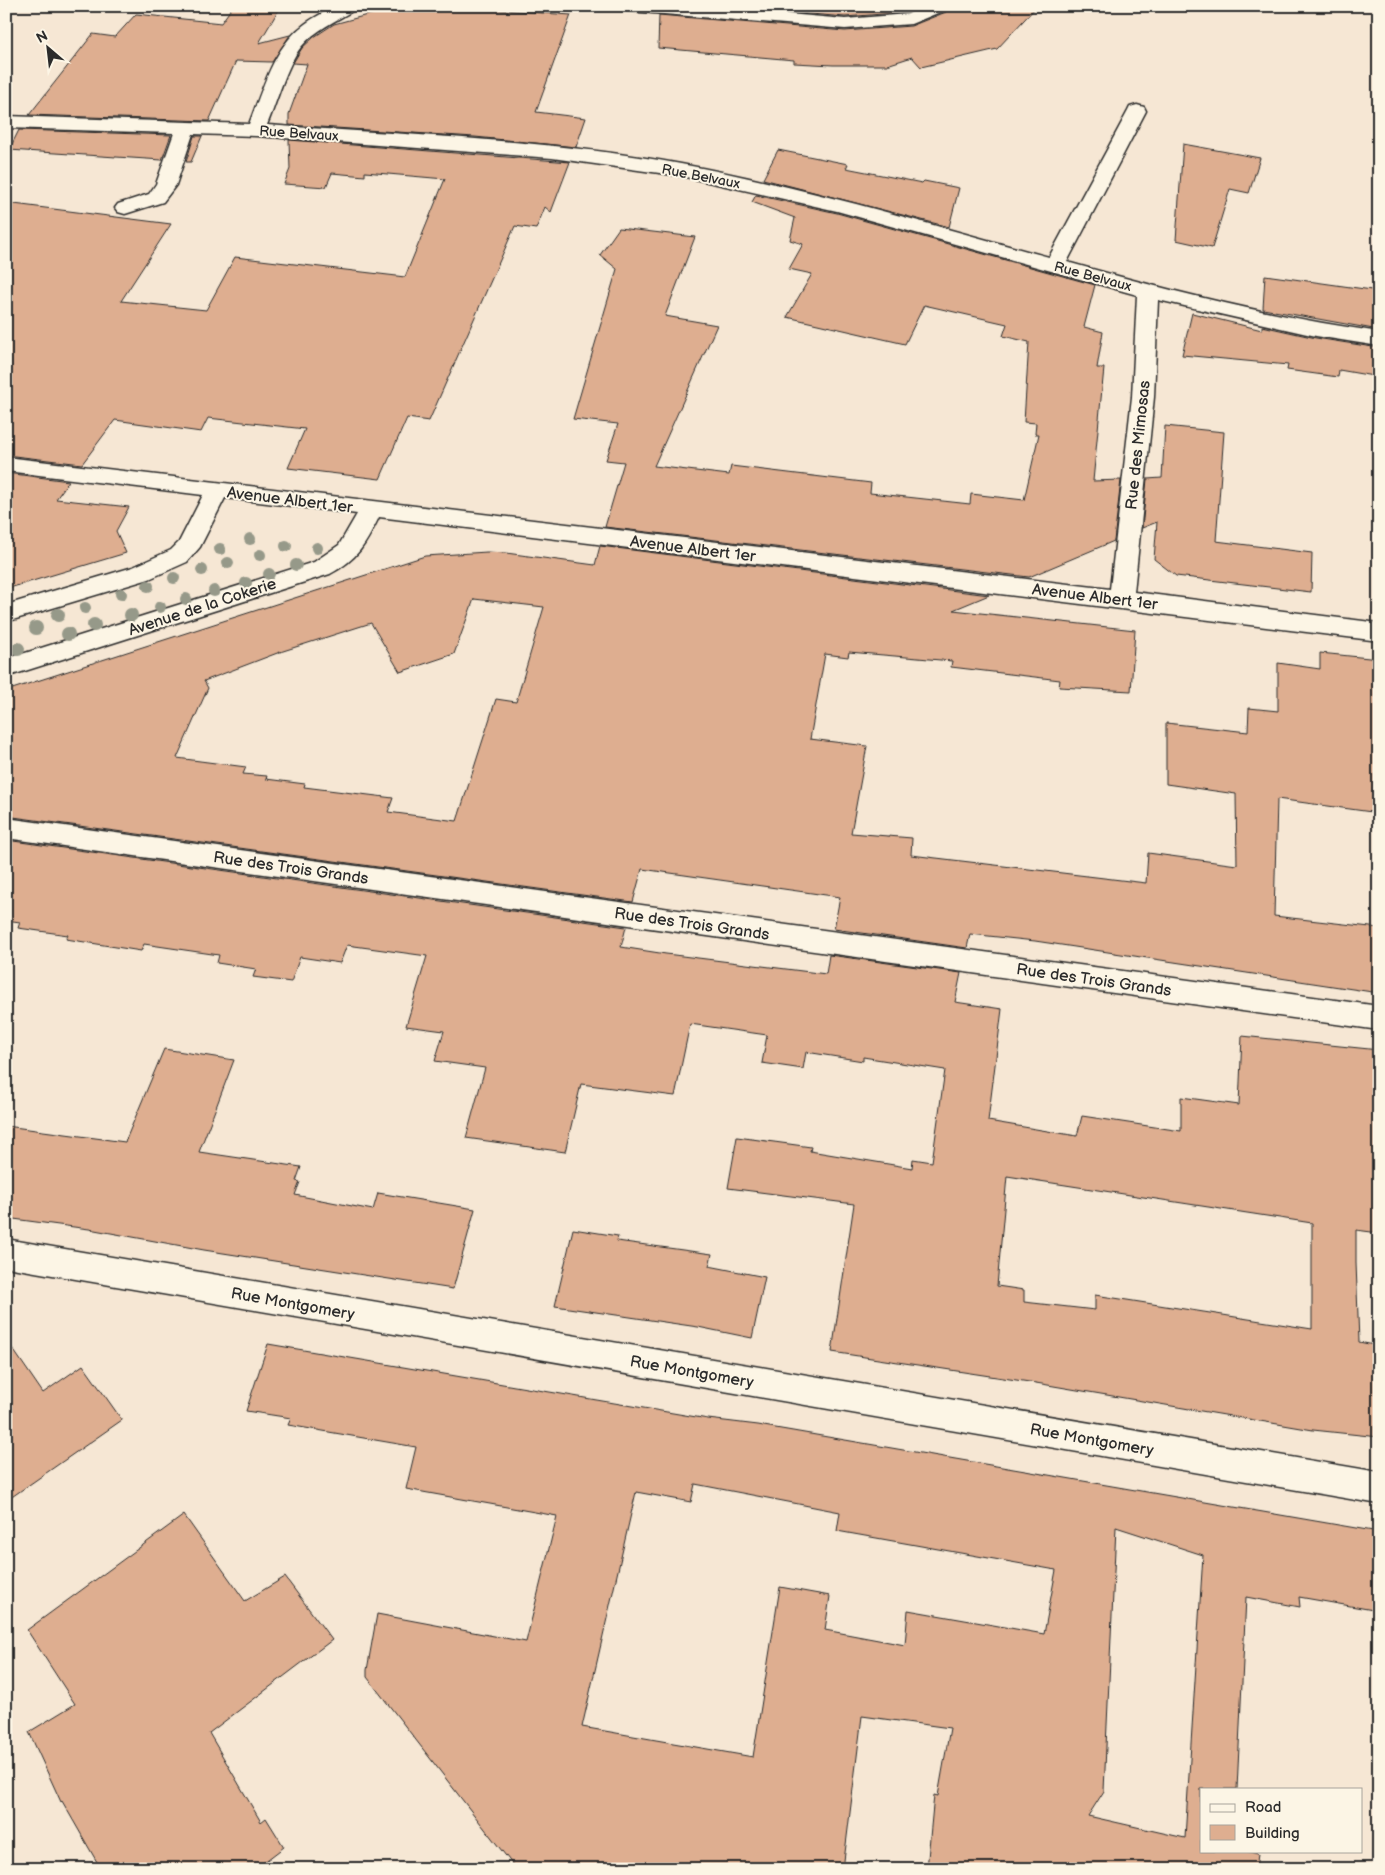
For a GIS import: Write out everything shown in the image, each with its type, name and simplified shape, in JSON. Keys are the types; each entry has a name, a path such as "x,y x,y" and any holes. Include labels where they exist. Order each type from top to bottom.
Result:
{"street":[{"path":"256,130 282,65 293,45 311,28 347,6"},
{"path":"628,6 845,24 911,19 939,6"},
{"path":"1054,265 1137,111"},
{"name":"Rue Belvaux","path":"6,122 256,130 552,152 681,170 841,206 1148,291 1316,330 1379,339"},
{"path":"125,208 156,198 166,185 185,128"},
{"name":"Rue des Mimosas","path":"1121,599 1143,397 1148,291"},
{"name":"Avenue Albert 1er","path":"6,464 1379,632"},
{"path":"6,614 141,573 179,556 188,547 218,490"},
{"name":"Avenue de la Cokerie","path":"6,668 322,568 340,560 351,550 371,510"},
{"name":"Rue des Trois Grands","path":"6,828 1379,1018"},
{"name":"Rue Montgomery","path":"6,1253 1379,1488"}],"building":[{"path":"233,6 281,6 259,43 290,35 272,62 236,61 209,121 29,115 93,34 115,37 136,14 221,23"},
{"path":"447,6 571,15 536,112 586,118 576,147 475,137 289,125 289,114 307,64 293,63 302,48 314,37 334,24 397,7"},
{"path":"720,6 919,6 907,12 845,17"},
{"path":"950,6 1037,6 997,49 921,67 912,57 887,65 833,65 794,63 794,60 658,48 659,15 845,31 911,26 946,12"},
{"path":"19,130 171,135 162,160 9,150"},
{"path":"194,136 202,136 191,162 186,162"},
{"path":"289,140 570,162 551,212 545,207 536,229 515,226 429,421 407,418 380,479 288,468 305,429 208,418 201,432 115,420 82,464 6,455 6,203 171,224 121,301 206,310 235,257 405,277 445,179 365,172 365,176 332,173 326,187 284,184 290,169"},
{"path":"1183,144 1260,158 1249,193 1230,189 1212,248 1176,240"},
{"path":"778,150 848,164 846,168 922,183 924,181 959,188 949,227 763,179"},
{"path":"756,195 837,213 1095,285 1084,327 1103,332 1097,368 1104,368 1093,481 1121,480 1114,541 1029,577 605,527 624,462 606,460 618,424 573,419 617,269 600,255 619,228 695,237 665,316 717,325 654,466 729,475 731,466 871,483 870,493 970,504 971,494 1024,500 1039,434 1035,434 1036,423 1024,422 1029,342 1003,336 1007,324 924,305 905,344 787,317 812,274 789,269 803,244 790,240 795,218 752,202"},
{"path":"1265,275 1379,291 1379,330 1263,309"},
{"path":"1192,313 1262,330 1262,326 1316,338 1379,348 1379,377 1339,370 1338,377 1287,370 1288,365 1182,355"},
{"path":"1165,426 1224,432 1216,541 1312,553 1311,592 1176,576 1154,559 1157,522 1142,528 1147,479 1162,478"},
{"path":"6,473 69,481 56,499 129,507 116,531 126,553 6,589"},
{"path":"600,546 989,595 953,610 1135,630 1131,691 1059,687 1060,680 951,667 952,661 849,652 848,657 825,654 810,739 867,746 851,833 912,838 911,855 1146,883 1148,853 1237,865 1236,794 1166,784 1166,723 1248,732 1249,708 1278,711 1278,663 1320,669 1320,653 1379,659 1379,813 1277,799 1274,916 1379,928 1379,993 1035,941 970,934 967,948 834,929 840,897 642,869 633,902 6,816 6,691 425,556 487,552 506,553 595,565","holes":["474,599 544,607 516,702 496,699 457,821 388,812 393,798 304,787 305,784 266,779 267,776 243,774 246,767 177,758 208,688 204,681 280,652 371,623 400,672 454,654"]},
{"path":"6,840 626,927 621,947 666,954 826,974 829,955 961,973 955,1002 1002,1009 988,1121 1077,1136 1082,1116 1181,1131 1181,1097 1239,1105 1242,1036 1379,1050 1379,1233 1356,1230 1356,1263 1359,1342 1379,1346 1379,1437 1313,1430 1036,1383 832,1352 854,1204 728,1188 737,1137 811,1147 810,1151 912,1168 913,1159 932,1162 945,1070 863,1057 863,1061 806,1052 803,1069 762,1063 767,1035 690,1024 675,1096 581,1084 565,1152 466,1138 485,1068 435,1061 444,1031 406,1026 427,956 347,945 340,963 300,957 291,982 253,977 256,969 217,963 219,955 144,944 141,951 66,939 68,935 18,928 20,922 6,920","holes":["1007,1176 1312,1223 1312,1329 1095,1295 1095,1310 1024,1302 1024,1290 997,1286"]},
{"path":"164,1049 234,1060 199,1152 301,1167 296,1181 300,1182 295,1195 373,1210 378,1193 475,1209 453,1289 204,1250 89,1229 6,1218 6,1126 125,1142"},
{"path":"573,1229 618,1236 617,1241 712,1254 709,1266 765,1277 752,1338 698,1327 555,1306"},
{"path":"6,1339 43,1393 83,1365 122,1420 6,1501"},
{"path":"268,1344 708,1419 758,1425 1379,1532 1379,1611 1299,1597 1300,1607 1246,1597 1237,1788 1200,1788 1200,1852 1250,1852 1258,1854 1256,1869 927,1869 934,1795 938,1796 950,1728 862,1716 843,1869 516,1869 367,1677 367,1670 377,1614 526,1642 557,1516 406,1489 416,1447 288,1425 291,1418 246,1411","holes":["695,1484 840,1512 837,1531 1056,1570 1044,1634 908,1610 905,1645 825,1630 830,1596 780,1587 753,1757 582,1727 636,1492 691,1502","1116,1527 1203,1555 1185,1838 1088,1816 1104,1791"]},
{"path":"184,1515 245,1601 285,1577 332,1640 209,1733 261,1822 266,1818 284,1847 255,1869 101,1869 61,1802 29,1732 75,1704 27,1630"}]}
